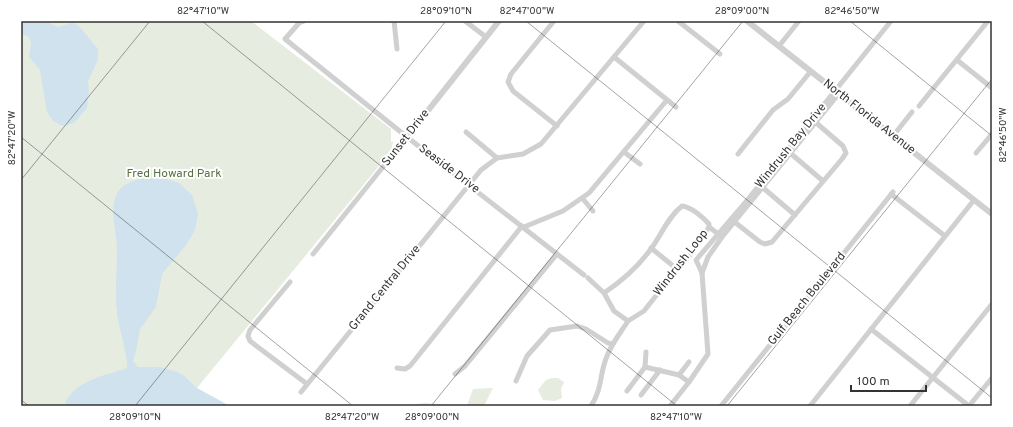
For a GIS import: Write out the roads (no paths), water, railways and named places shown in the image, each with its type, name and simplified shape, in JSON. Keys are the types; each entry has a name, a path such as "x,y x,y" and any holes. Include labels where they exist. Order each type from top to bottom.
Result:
{"street":[{"name":"Seaside Drive","path":"304,21 299,23 285,39 413,142 586,276 604,293"},
{"path":"394,21 397,49"},
{"path":"465,21 486,37"},
{"name":"Sunset Drive","path":"312,254 499,21"},
{"path":"554,21 511,74 508,82 513,91 557,126"},
{"path":"466,132 497,158 523,154 541,144 644,21"},
{"path":"678,21 720,54"},
{"name":"North Florida Avenue","path":"746,21 992,214"},
{"path":"779,46 799,21"},
{"name":"Windrush Bay Drive","path":"702,273 708,257 721,236 814,121 835,90 891,21"},
{"path":"919,106 988,21"},
{"path":"614,58 676,107"},
{"path":"957,60 992,88"},
{"path":"738,154 773,110 788,99 811,71"},
{"path":"397,368 405,369 410,366 523,227 558,213 583,199 667,100"},
{"path":"893,136 912,112"},
{"path":"733,221 760,242 769,243 776,239 846,153 844,146 814,121"},
{"path":"976,153 992,134"},
{"path":"624,152 640,164"},
{"path":"789,152 823,181"},
{"name":"Grand Central Drive","path":"302,392 469,184 481,170 497,158"},
{"path":"761,186 795,215"},
{"name":"Gulf Beach Boulevard","path":"721,406 892,193 945,236"},
{"path":"583,199 593,211"},
{"path":"810,406 974,200"},
{"name":"Windrush Loop","path":"591,406 599,394 601,372 613,344 628,321 644,311 676,269 692,253 709,227 708,222 687,207 682,206 670,219 651,248 618,284 604,293"},
{"path":"709,227 721,236"},
{"name":"Windrush Bay Drive","path":"670,406 708,354 702,273 696,260 721,236"},
{"path":"651,248 676,269"},
{"path":"702,253 708,257"},
{"path":"455,374 465,366 557,254"},
{"path":"290,282 250,330 248,336 250,341 307,384"},
{"path":"604,293 614,311 628,321"},
{"path":"910,406 992,304"},
{"path":"516,381 527,356 550,330 577,326 586,329 608,343 613,344"},
{"path":"871,329 969,406 992,378"},
{"path":"627,391 646,366 646,352"},
{"path":"680,375 689,362"},
{"path":"646,366 680,375 689,382"},
{"path":"641,395 660,370"}],"water":[{"path":"25,21 44,21 58,27 72,23 78,25 98,49 98,60 88,81 89,92 87,108 74,123 63,126 53,121 47,112 40,70 29,57 31,43 29,37 21,34 21,25"},
{"path":"142,178 164,178 179,183 192,195 198,213 195,230 186,245 162,274 156,307 140,329 133,361 138,367 160,367 177,372 186,377 197,388 230,406 68,406 65,402 77,388 85,383 101,376 127,368 126,353 117,311 117,243 113,213 115,199 120,189 128,183"}],"park label":[{"name":"Fred Howard Park","path":"174,174"}]}
